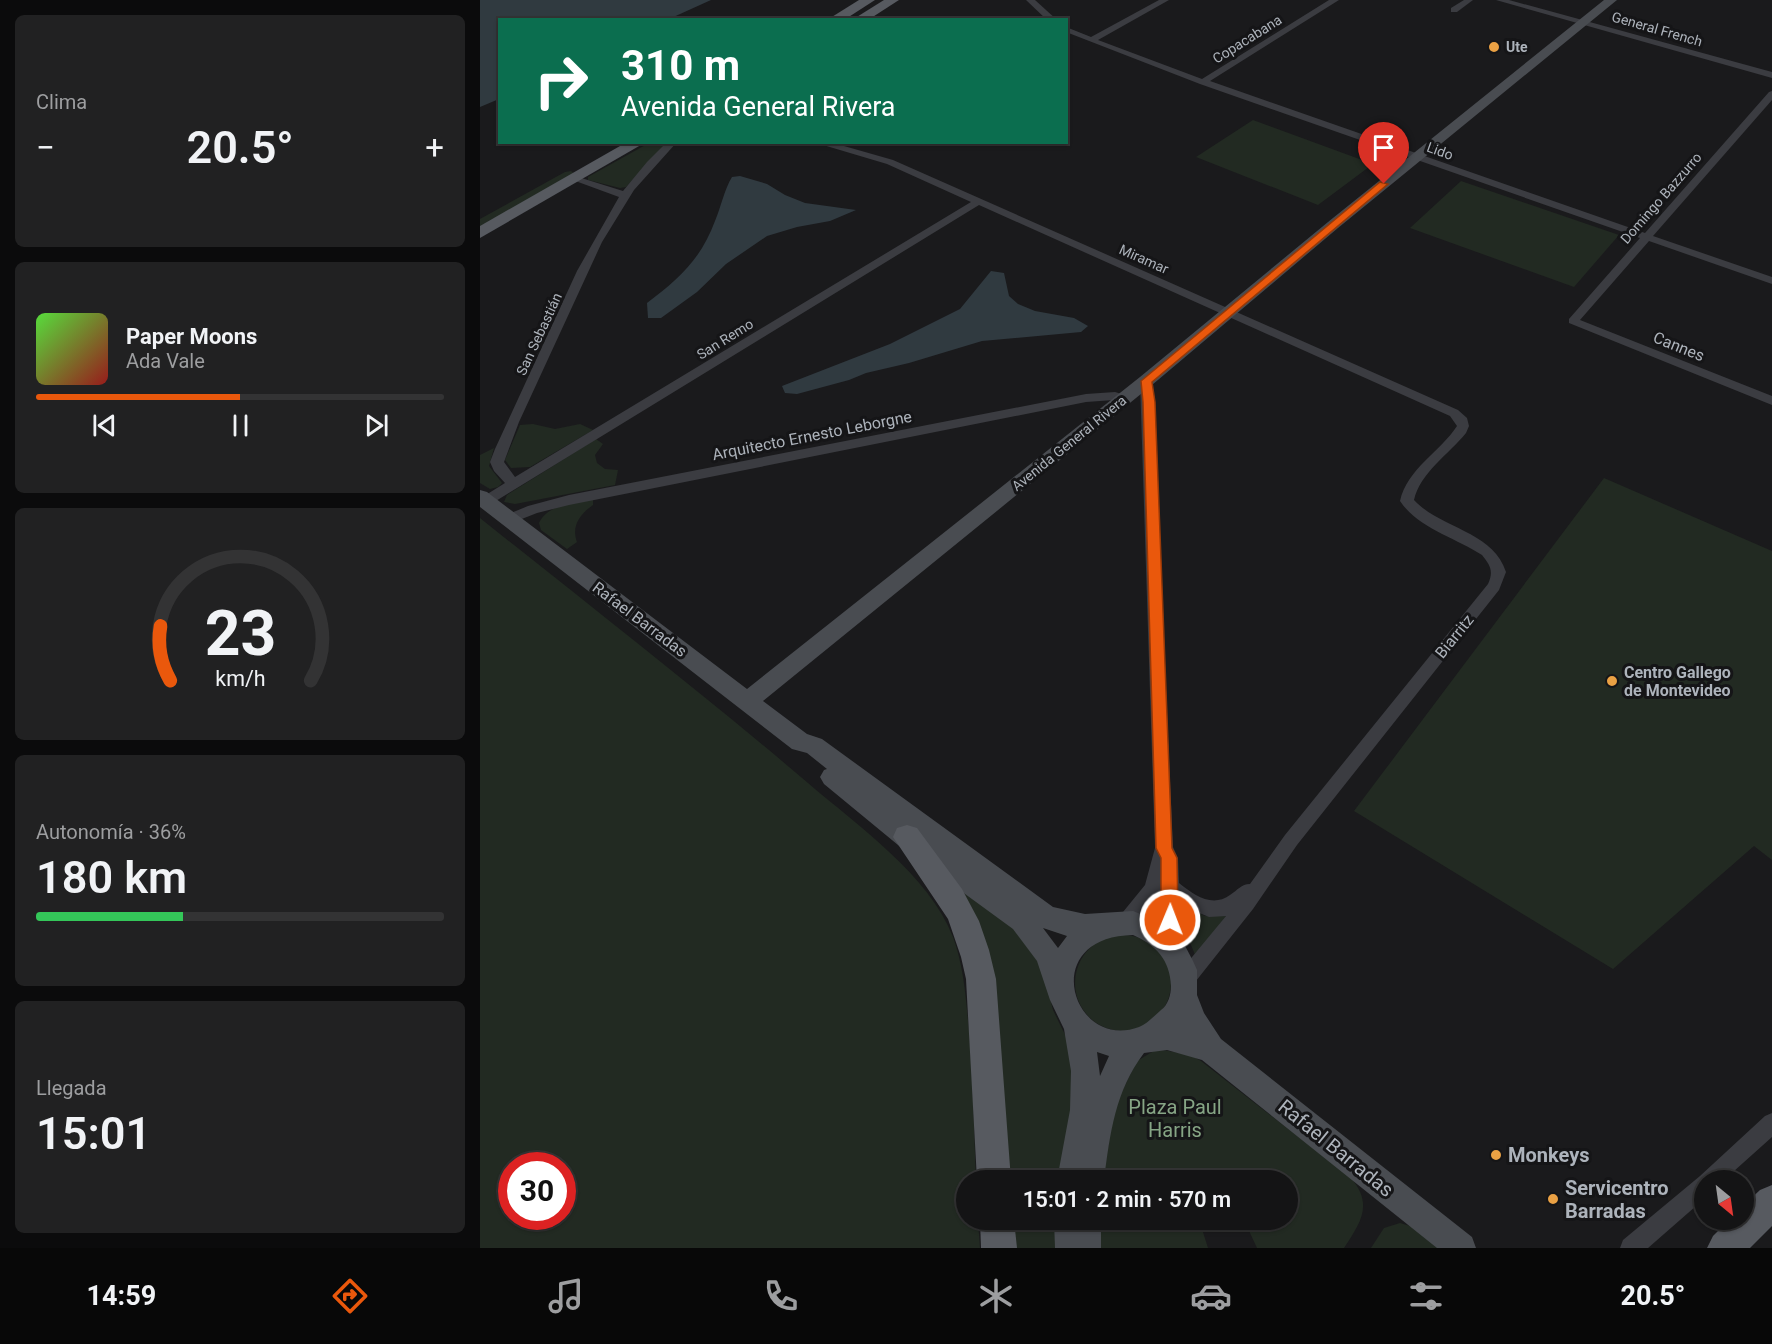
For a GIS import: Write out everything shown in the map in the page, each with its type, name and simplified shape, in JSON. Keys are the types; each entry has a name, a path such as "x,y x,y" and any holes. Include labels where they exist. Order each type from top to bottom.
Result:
{"main road":[{"path":"837,18 869,0"},
{"path":"862,18 893,0"},
{"name":"Avenida General Rivera","path":"748,701 1124,399 1611,0"},
{"path":"480,233 579,171 607,144"},
{"path":"480,214 635,144"},
{"name":"Rafael Barradas","path":"483,499 800,742 814,746 1046,918 1079,927 1141,926 1158,933 1172,946 1181,961 1194,1021 1211,1049 1461,1248"},
{"name":"Rafael Barradas","path":"800,742 803,754 907,837 1022,921 1047,953 1068,1013 1089,1035 1119,1044 1167,1036 1211,1049"},
{"path":"907,837 949,894 965,922 974,950 981,979 993,1170"},
{"name":"Rafael Barradas","path":"1060,985 1067,955 1077,943 1089,933 1113,925"},
{"path":"1091,1170 1103,1105 1112,1077 1122,1057 1142,1041 1162,1031 1172,1020 1185,987"},
{"path":"1074,1170 1085,1100 1086,1077 1084,1054 1077,1025"},
{"path":"1725,1248 1772,1202"},
{"path":"998,1230 999,1248"},
{"path":"1069,1230 1070,1248"},
{"path":"1086,1230 1086,1248"}],"street":[{"path":"1030,0 1051,18"},
{"path":"1091,40 1165,0"},
{"name":"Copacabana","path":"1203,82 1335,0"},
{"path":"1454,10 1469,0"},
{"name":"General French","path":"1500,0 1772,75"},
{"name":"Lido","path":"1068,30 1203,82 1772,281"},
{"name":"Domingo Bazzurro","path":"1573,321 1772,94"},
{"name":"San Sebastián","path":"514,483 499,468 497,462 500,451 596,246 625,195 648,166 671,144"},
{"name":"Miramar","path":"824,144 890,162 1454,413"},
{"path":"579,171 625,195"},
{"name":"San Remo","path":"483,499 514,483 979,201"},
{"name":"Cannes","path":"1573,321 1772,401"},
{"path":"1146,381 1149,402 1164,848 1169,858 1172,946"},
{"name":"Arquitecto Ernesto Leborgne","path":"509,519 533,509 570,500 1039,407 1102,396 1124,399"},
{"name":"Biarritz","path":"1185,987 1291,840 1492,590 1497,580 1499,572 1496,564 1486,552 1421,517 1407,501 1407,494 1463,426 1462,421 1454,413"},
{"path":"1113,925 1143,904 1153,891 1158,873 1159,856 1164,848"},
{"name":"Biarritz","path":"1170,887 1190,903 1213,910 1237,902 1262,880"},
{"path":"1720,1170 1772,1123"},
{"path":"1631,1248 1694,1194"}],"green space":[{"path":"1253,120 1373,164 1318,205 1196,157"},
{"path":"647,144 666,144 626,187 620,188 588,180 588,177"},
{"path":"571,171 575,174 480,227 480,219 565,172"},
{"path":"1461,181 1619,235 1574,287 1410,228"},
{"path":"533,424 555,429 580,424 593,430 530,467 511,468 505,460 520,425"},
{"path":"596,439 603,444 595,455 597,463 605,469 618,470 615,485 515,504 504,502 507,495"},
{"path":"494,448 489,466 502,483 490,489 480,483 480,455"},
{"name":"Centro Gallego de Montevideo","path":"1604,478 1772,551 1772,860 1754,846 1613,969 1354,811"},
{"path":"593,499 593,505 584,512 576,526 577,542 567,549 541,530 539,523 555,508"},
{"path":"480,518 686,682 848,816 910,872 942,914 953,937 964,983 972,1087 976,1170 956,1170 956,1230 979,1230 980,1248 480,1248"},
{"path":"955,880 1027,934 1047,985 1053,1010 1071,1047 1078,1067 1066,1170 1003,1170 997,1084"},
{"path":"1183,905 1205,916 1226,916 1196,957 1188,938 1180,907"},
{"path":"1123,935 1141,939 1157,949 1167,965 1171,983 1167,1001 1157,1017 1141,1027 1123,1031 1105,1027 1089,1017 1079,1001 1075,983 1079,965 1089,949 1105,939"},
{"name":"Plaza Paul Harris","path":"1157,1049 1191,1055 1351,1178 1362,1197 1363,1205 1359,1222 1344,1248 1257,1248 1249,1230 1298,1230 1298,1170 1105,1170 1114,1107 1137,1061"},
{"path":"1400,1223 1413,1227 1441,1248 1371,1248 1384,1228"},
{"path":"1008,1230 1061,1230 1061,1248 1009,1248"},
{"path":"1099,1230 1202,1230 1208,1248 1097,1248"}],"shaded area":[{"path":"480,0 711,0 671,18 498,18 498,99 480,107"},
{"path":"740,176 767,184 805,203 856,210 830,221 797,227 767,236 726,264 697,292 661,318 648,318 647,303 679,277 696,257 717,216 729,182 732,177"},
{"path":"991,271 1004,273 1009,296 1018,304 1035,311 1074,318 1088,326 1081,332 982,341 797,394 785,393 782,386 890,344 960,309"}],"place":[{"name":"Ute","path":"1494,47"},
{"name":"Centro Gallego de Montevideo","path":"1612,681"},
{"name":"Monkeys","path":"1496,1155"},
{"name":"Servicentro Barradas","path":"1553,1199"}],"route":[{"path":"1170,920 1169,858 1164,848 1149,402 1146,381 1384,184"}]}
